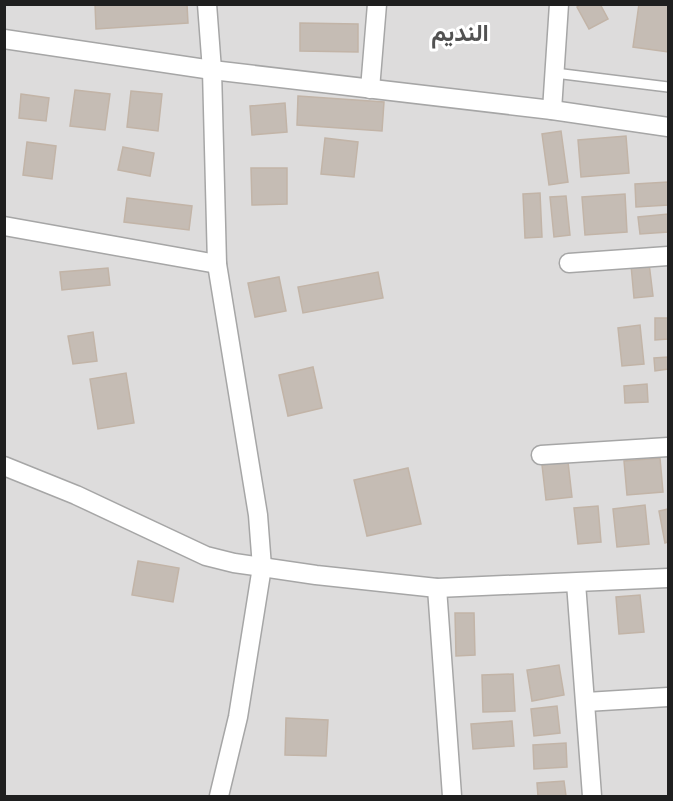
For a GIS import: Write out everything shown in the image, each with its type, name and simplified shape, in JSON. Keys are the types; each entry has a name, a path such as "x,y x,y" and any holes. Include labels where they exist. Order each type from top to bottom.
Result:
{"street":[{"path":"207,4 212,70 217,264 258,514 262,567 238,717 219,796"},
{"path":"370,89 377,4"},
{"path":"552,110 559,4"},
{"path":"4,39 212,70 552,110 669,127"},
{"path":"4,226 217,264"},
{"path":"569,263 669,256"},
{"path":"541,455 669,447"},
{"path":"4,466 76,495 206,556 234,563 437,588 669,578"},
{"path":"576,583 592,796"},
{"path":"437,588 452,796"},
{"path":"586,702 669,697"}],"lane":[{"path":"555,73 669,87"}],"shaded area":[{"path":"5,5 668,5 668,796 5,796"}],"building":[{"path":"95,4 187,4 188,23 96,29"},
{"path":"582,4 600,4 608,19 589,29 577,7"},
{"path":"639,4 668,4 668,52 633,47"},
{"path":"300,23 358,24 358,52 300,51"},
{"path":"75,90 110,94 105,130 70,126"},
{"path":"131,91 162,94 158,131 127,127"},
{"path":"21,94 49,98 46,121 19,118"},
{"path":"298,96 384,102 382,131 297,125"},
{"path":"285,103 287,132 252,135 250,106"},
{"path":"561,131 568,182 549,185 542,134"},
{"path":"626,136 629,173 581,177 578,140"},
{"path":"325,138 358,142 354,177 321,174"},
{"path":"27,142 56,146 52,179 23,175"},
{"path":"123,147 154,153 150,176 118,170"},
{"path":"251,168 287,168 287,204 252,205"},
{"path":"668,182 668,205 636,207 635,184"},
{"path":"540,193 542,237 525,238 523,194"},
{"path":"625,194 627,232 585,235 582,197"},
{"path":"566,196 570,235 554,237 550,197"},
{"path":"127,198 192,206 189,230 124,222"},
{"path":"668,214 668,232 640,234 638,217"},
{"path":"649,263 653,296 634,298 631,265"},
{"path":"108,268 110,285 62,290 60,272"},
{"path":"378,272 383,298 303,313 298,287"},
{"path":"279,277 286,311 255,317 248,283"},
{"path":"655,318 668,318 668,339 655,340"},
{"path":"640,325 644,364 622,366 618,328"},
{"path":"93,332 97,361 73,364 68,336"},
{"path":"668,357 668,369 655,371 654,358"},
{"path":"313,367 322,408 288,416 279,375"},
{"path":"126,373 134,423 98,429 90,379"},
{"path":"647,384 648,402 625,403 624,386"},
{"path":"660,458 663,492 627,495 624,461"},
{"path":"568,462 572,497 546,500 542,465"},
{"path":"408,468 421,524 367,536 354,480"},
{"path":"645,505 649,544 617,547 613,509"},
{"path":"598,506 601,542 578,544 574,508"},
{"path":"668,509 668,542 665,543 659,511"},
{"path":"138,561 179,568 173,602 132,595"},
{"path":"640,595 644,632 619,634 616,597"},
{"path":"455,613 474,613 475,655 456,656"},
{"path":"559,665 564,695 532,701 527,670"},
{"path":"513,674 515,711 483,712 482,675"},
{"path":"557,706 560,733 534,736 531,709"},
{"path":"286,718 328,720 326,756 285,755"},
{"path":"512,721 514,746 473,749 471,724"},
{"path":"566,743 567,767 534,769 533,745"},
{"path":"564,781 566,796 538,796 537,783"}],"district":[{"name":"النديم","path":"460,32"}]}
